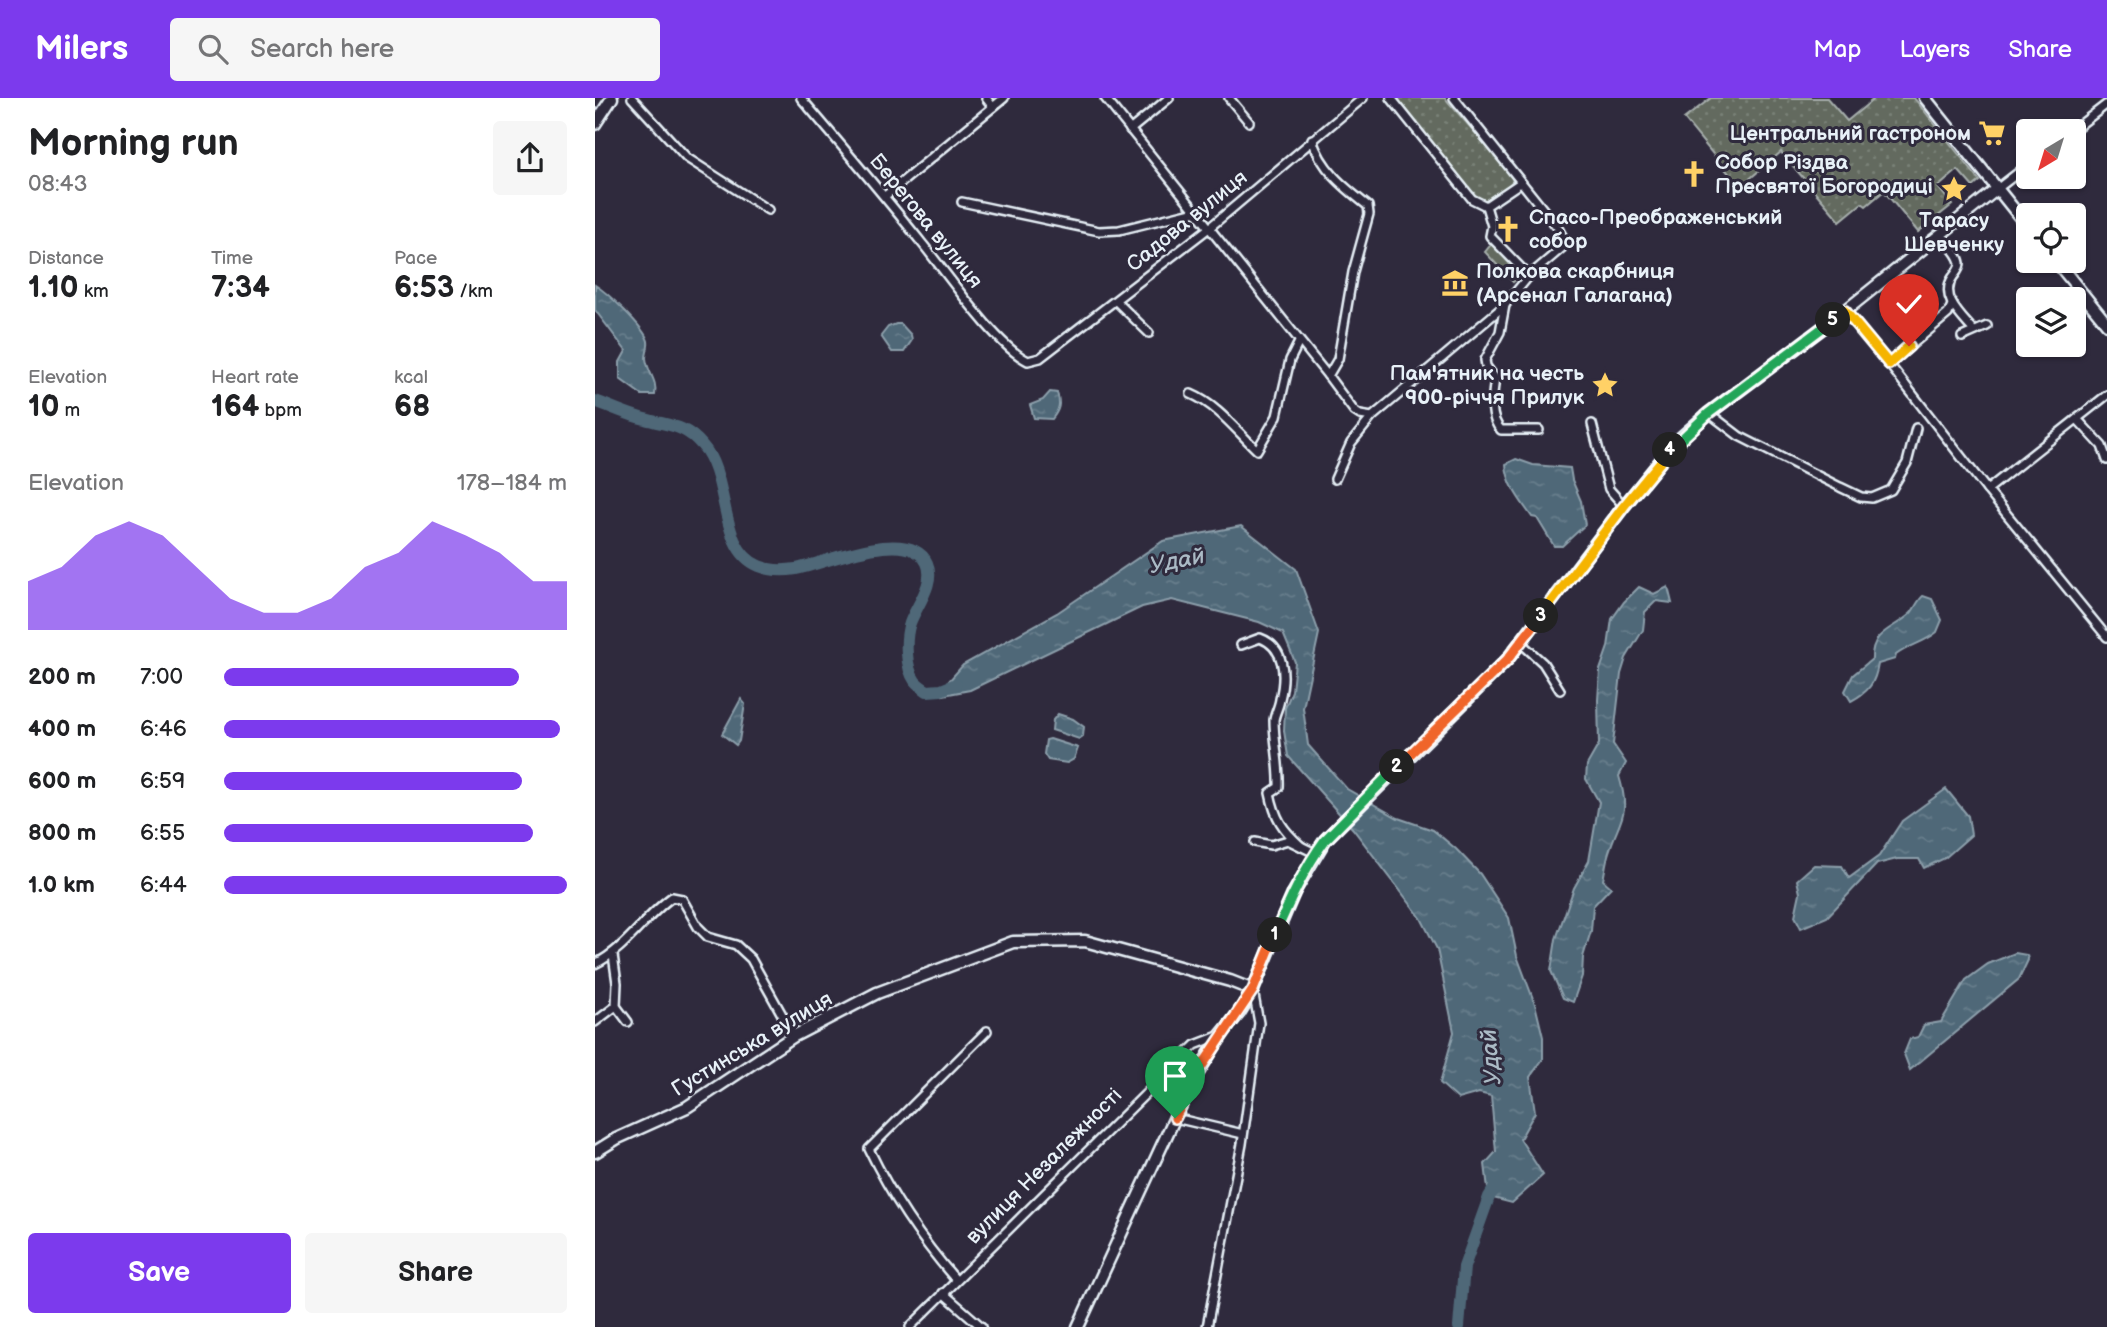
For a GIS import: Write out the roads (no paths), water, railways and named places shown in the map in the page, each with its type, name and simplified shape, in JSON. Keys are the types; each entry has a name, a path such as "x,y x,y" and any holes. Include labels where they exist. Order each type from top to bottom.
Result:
{"main road":[{"path":"595,124 612,98"},
{"path":"1925,98 2016,212"},
{"name":"вулиця Незалежності","path":"1221,1035 1253,990 1294,892 1315,853 1377,786 1507,660 1676,442 1709,413 1845,311 1997,189"},
{"path":"2066,273 2107,324"},
{"name":"Густинська вулиця","path":"595,1152 616,1139 687,1107 794,1036 877,993 1013,942 1085,940 1253,990"},
{"path":"1078,1327 1188,1089 1221,1035"}],"street":[{"path":"632,98 687,158 768,210"},
{"name":"Берегова вулиця","path":"801,98 885,196 986,324 1020,357 1028,361"},
{"path":"986,98 993,107"},
{"path":"885,196 1004,98"},
{"path":"1105,98 1354,411 1372,417"},
{"path":"1130,130 1169,98"},
{"path":"1229,98 1249,122"},
{"name":"Садова вулиця","path":"1028,361 1040,358 1209,228 1363,98"},
{"path":"1391,98 1465,192 1486,206 1492,226 1490,236 1529,276"},
{"path":"1335,479 1351,443 1372,417 1505,305 1529,276 1563,247 1565,241 1558,228 1454,98"},
{"path":"2086,120 2107,104"},
{"path":"1312,139 1315,151 1333,177 1368,206 1369,214 1350,283 1338,359 1328,376"},
{"path":"1997,189 2016,174"},
{"path":"1486,206 1520,183"},
{"path":"962,202 1099,231 1119,230 1195,212"},
{"path":"1941,235 1960,259 1960,267 1950,280 1948,290 1952,305 1973,331"},
{"path":"1116,301 1149,333"},
{"path":"1505,305 1500,332 1485,360 1495,378 1492,402 1496,424 1501,430 1539,430"},
{"path":"1889,364 1948,314 1952,305"},
{"path":"1845,311 2107,636"},
{"path":"1962,337 1987,326"},
{"path":"1191,394 1202,398 1219,412 1257,450 1276,416 1290,359 1299,342"},
{"path":"1987,490 2107,395"},
{"path":"1709,413 1739,436 1861,497 1871,498 1891,491 1907,463 1916,428"},
{"path":"2077,419 2102,446 2107,460"},
{"path":"1592,424 1609,489 1624,506"},
{"path":"1241,645 1260,638 1272,642 1280,653 1283,677 1281,698 1274,716 1275,746 1280,771 1279,787 1270,793 1273,808 1283,830 1301,846"},
{"path":"1521,643 1543,663 1560,690"},
{"path":"1255,842 1271,845 1288,840 1315,853"},
{"path":"595,964 613,955 657,908 672,897 682,899 698,927 708,937 736,945 751,960 794,1036"},
{"path":"613,955 617,982 616,1006 628,1022"},
{"path":"1206,1327 1243,1134 1259,1023 1253,990"},
{"path":"595,1022 616,1006"},
{"path":"956,1280 931,1252 906,1217 869,1149 987,1031"},
{"name":"вулиця Незалежності","path":"911,1327 1195,1045 1221,1035"},
{"path":"1175,1118 1243,1134"},
{"path":"943,1293 982,1327"}],"water":[{"path":"595,285 625,311 645,335 648,341 647,363 655,385 655,395 642,395 620,379 620,362 626,351 595,310"},
{"path":"901,324 911,335 912,340 904,352 892,352 881,336 888,327"},
{"path":"1050,392 1057,393 1059,404 1056,413 1052,419 1034,418 1030,405 1043,400"},
{"path":"1516,459 1533,465 1570,468 1581,501 1585,525 1562,546 1554,546 1537,518 1532,517 1515,492 1506,464"},
{"path":"1241,526 1296,569 1319,633 1303,708 1308,745 1347,789 1398,818 1433,830 1456,849 1480,874 1509,918 1517,956 1535,1004 1543,1037 1543,1059 1530,1077 1535,1112 1520,1139 1543,1175 1512,1203 1489,1197 1485,1164 1496,1152 1491,1096 1479,1093 1458,1099 1440,1083 1454,1032 1437,949 1421,918 1353,829 1288,756 1284,731 1285,708 1292,691 1295,662 1283,633 1259,622 1172,600 1142,607 970,690 943,695 941,690 963,665 1057,613 1163,541"},
{"path":"1639,587 1654,594 1668,587 1672,603 1656,601 1645,612 1643,630 1626,658 1621,674 1613,744 1626,763 1619,776 1624,800 1623,816 1608,855 1603,880 1611,887 1593,906 1582,976 1573,1002 1563,998 1551,971 1556,939 1574,888 1589,861 1599,802 1586,779 1587,765 1599,744 1600,670 1608,647 1612,619"},
{"path":"1923,596 1932,599 1942,620 1937,632 1896,655 1895,659 1878,664 1870,687 1851,701 1845,691 1853,675 1872,659 1879,636 1910,614"},
{"path":"741,699 745,704 736,745 722,734"},
{"path":"1058,714 1073,719 1084,727 1083,736 1079,739 1052,730 1053,720"},
{"path":"1046,740 1078,748 1074,759 1067,763 1048,760 1044,754"},
{"path":"1946,789 1968,816 1971,835 1945,858 1924,868 1919,859 1897,859 1877,864 1827,917 1801,928 1795,916 1800,893 1797,880 1814,865 1842,866 1849,878 1879,856 1902,821"},
{"path":"2015,953 2027,955 2028,960 2019,979 1910,1070 1904,1054 1910,1039 1918,1037 1924,1025 1941,1022 1966,980 1988,964"}],"waterway":[{"name":"Удай","path":"595,401 676,427 689,433 702,445 717,475 736,544 746,557 759,566 777,570 796,569 885,547 903,547 917,552 927,563 929,578 908,629 909,668 915,681 927,691 941,690 956,684"},
{"name":"Удай","path":"1459,1327 1464,1267 1489,1197 1497,1184"}],"place":[{"name":"Центральний гастроном","path":"1992,133"},
{"name":"Собор Різдва Пресвятої Богородиці","path":"1694,174"},
{"name":"Тарасу Шевченку","path":"1954,189"},
{"name":"Спасо-Преображенський собор","path":"1508,229"},
{"name":"Полкова скарбниця (Арсенал Галагана)","path":"1455,283"},
{"name":"Пам'ятник на честь 900-річчя Прилук","path":"1605,385"}]}
